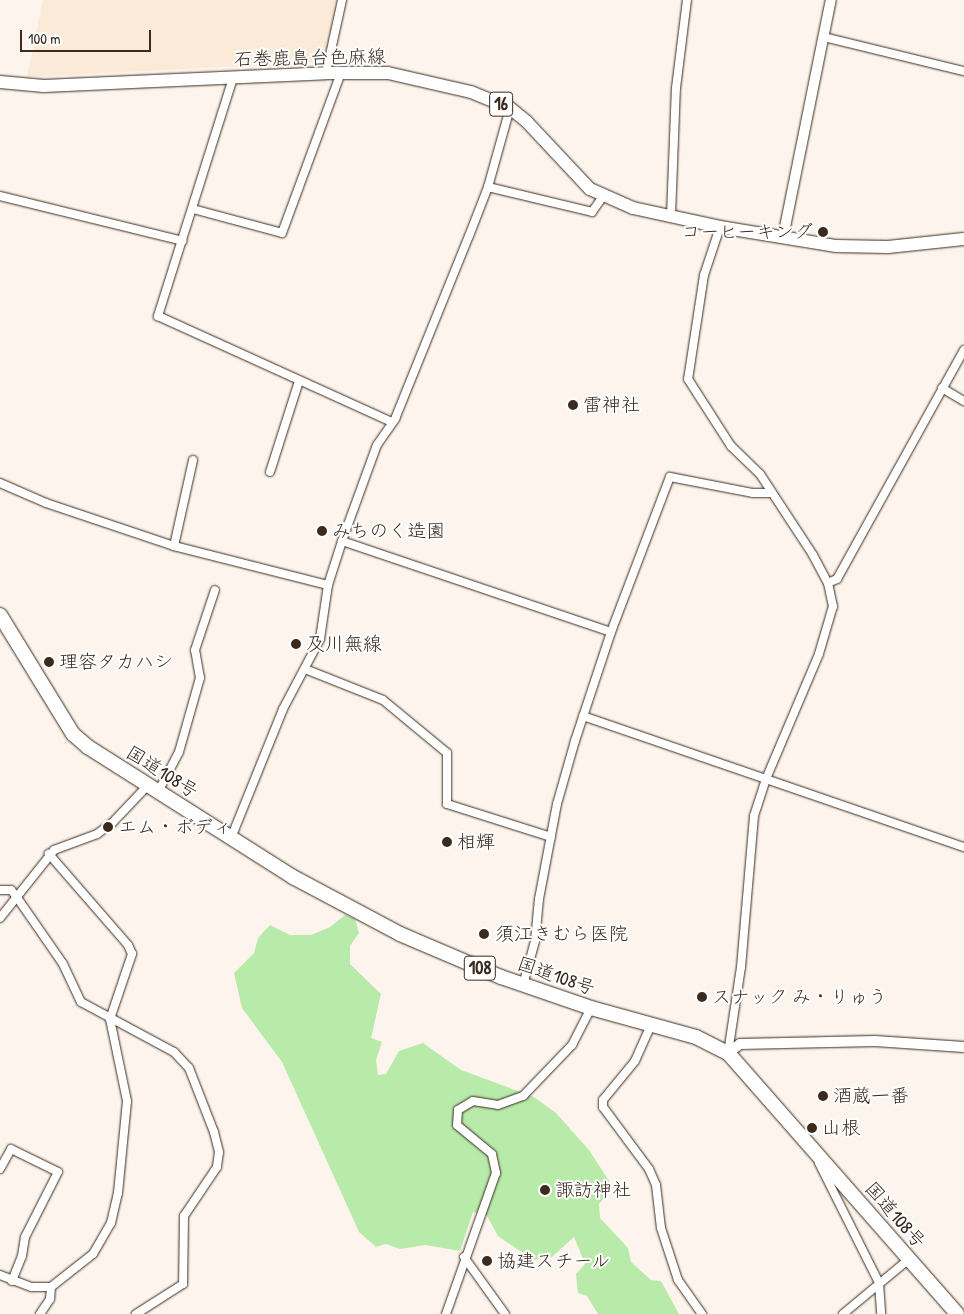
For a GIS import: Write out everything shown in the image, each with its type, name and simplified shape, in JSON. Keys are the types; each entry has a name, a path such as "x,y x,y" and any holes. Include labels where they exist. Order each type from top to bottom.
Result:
{"highway":[{"name":"国道108号","path":"0,615 73,734 88,748 293,877 400,934 523,985 591,1008 696,1037 728,1053 957,1314"}],"main road":[{"name":"石巻鹿島台色麻線","path":"0,82 44,86 326,73 388,73 471,92 510,108 541,136 579,180 603,196 633,208 720,227 862,248 964,239"}],"street":[{"path":"326,73 342,0"},
{"path":"671,216 676,88 687,0"},
{"path":"783,237 831,0"},
{"path":"824,37 964,71"},
{"path":"193,209 282,233 341,73"},
{"path":"233,78 159,312 160,319 392,422"},
{"path":"231,838 283,709 320,639 328,585 342,541 377,445 392,422 488,187 510,108"},
{"path":"488,187 592,212 603,196"},
{"path":"0,196 183,241"},
{"path":"720,227 704,276 688,379 731,446 760,474 828,583 833,614 766,780 754,816 741,967 728,1053"},
{"path":"828,583 837,579 964,350"},
{"path":"270,472 299,381"},
{"path":"942,388 964,401"},
{"path":"174,546 193,460"},
{"path":"523,985 536,941 539,899 551,837 583,716 611,632 670,477 753,492 772,493"},
{"path":"0,483 46,503 174,546 328,585"},
{"path":"342,541 611,632"},
{"path":"0,918 49,854 64,844 104,829 153,788 179,752 200,678 195,650 215,590"},
{"path":"305,669 383,700 447,754 447,804 551,837"},
{"path":"583,716 964,847"},
{"path":"0,1275 32,1287 51,1287 93,1254 111,1224 118,1194 127,1102 110,1019 132,954 128,945 49,854"},
{"path":"0,890 11,890 16,896 63,964 81,1002 174,1052 189,1068 202,1096 219,1152 217,1166 184,1216 183,1284 136,1314"},
{"path":"446,1314 464,1257 493,1185 496,1166 492,1154 457,1125 458,1110 473,1102 498,1105 524,1096 572,1045 591,1008"},
{"path":"651,1025 635,1060 602,1100 602,1107 649,1169 656,1185 661,1228 678,1280 702,1314"},
{"path":"728,1053 740,1044 875,1041 964,1047"},
{"path":"811,1148 880,1283 881,1314"},
{"path":"0,1169 12,1149 58,1172 25,1237 12,1281"},
{"path":"464,1257 505,1314"},
{"path":"843,1314 909,1259"},
{"path":"40,1314 50,1299 51,1287"}],"shaded area":[{"path":"43,0 339,0 325,62 27,77"}],"green space":[{"path":"345,915 355,919 359,933 350,946 350,964 381,994 371,1038 382,1042 376,1060 378,1075 386,1074 399,1051 423,1043 461,1070 534,1097 556,1113 589,1150 613,1187 599,1204 600,1218 628,1248 631,1262 651,1280 661,1281 679,1314 598,1314 587,1296 578,1293 576,1274 585,1264 574,1237 552,1257 533,1260 498,1236 486,1214 473,1212 460,1251 425,1245 400,1249 386,1244 376,1247 359,1232 282,1062 242,1008 234,973 254,953 258,938 270,925 290,935 311,935 330,927"}],"place":[{"name":"コーヒーキング","path":"823,232"},
{"name":"雷神社","path":"573,405"},
{"name":"みちのく造園","path":"322,531"},
{"name":"及川無線","path":"296,644"},
{"name":"理容タカハシ","path":"49,662"},
{"name":"エム・ボディ","path":"108,827"},
{"name":"相輝","path":"447,842"},
{"name":"須江きむら医院","path":"484,934"},
{"name":"スナック み・りゅう","path":"702,997"},
{"name":"酒蔵一番","path":"823,1096"},
{"name":"山根","path":"812,1128"},
{"name":"諏訪神社","path":"545,1190"},
{"name":"協建スチール","path":"487,1261"}]}
